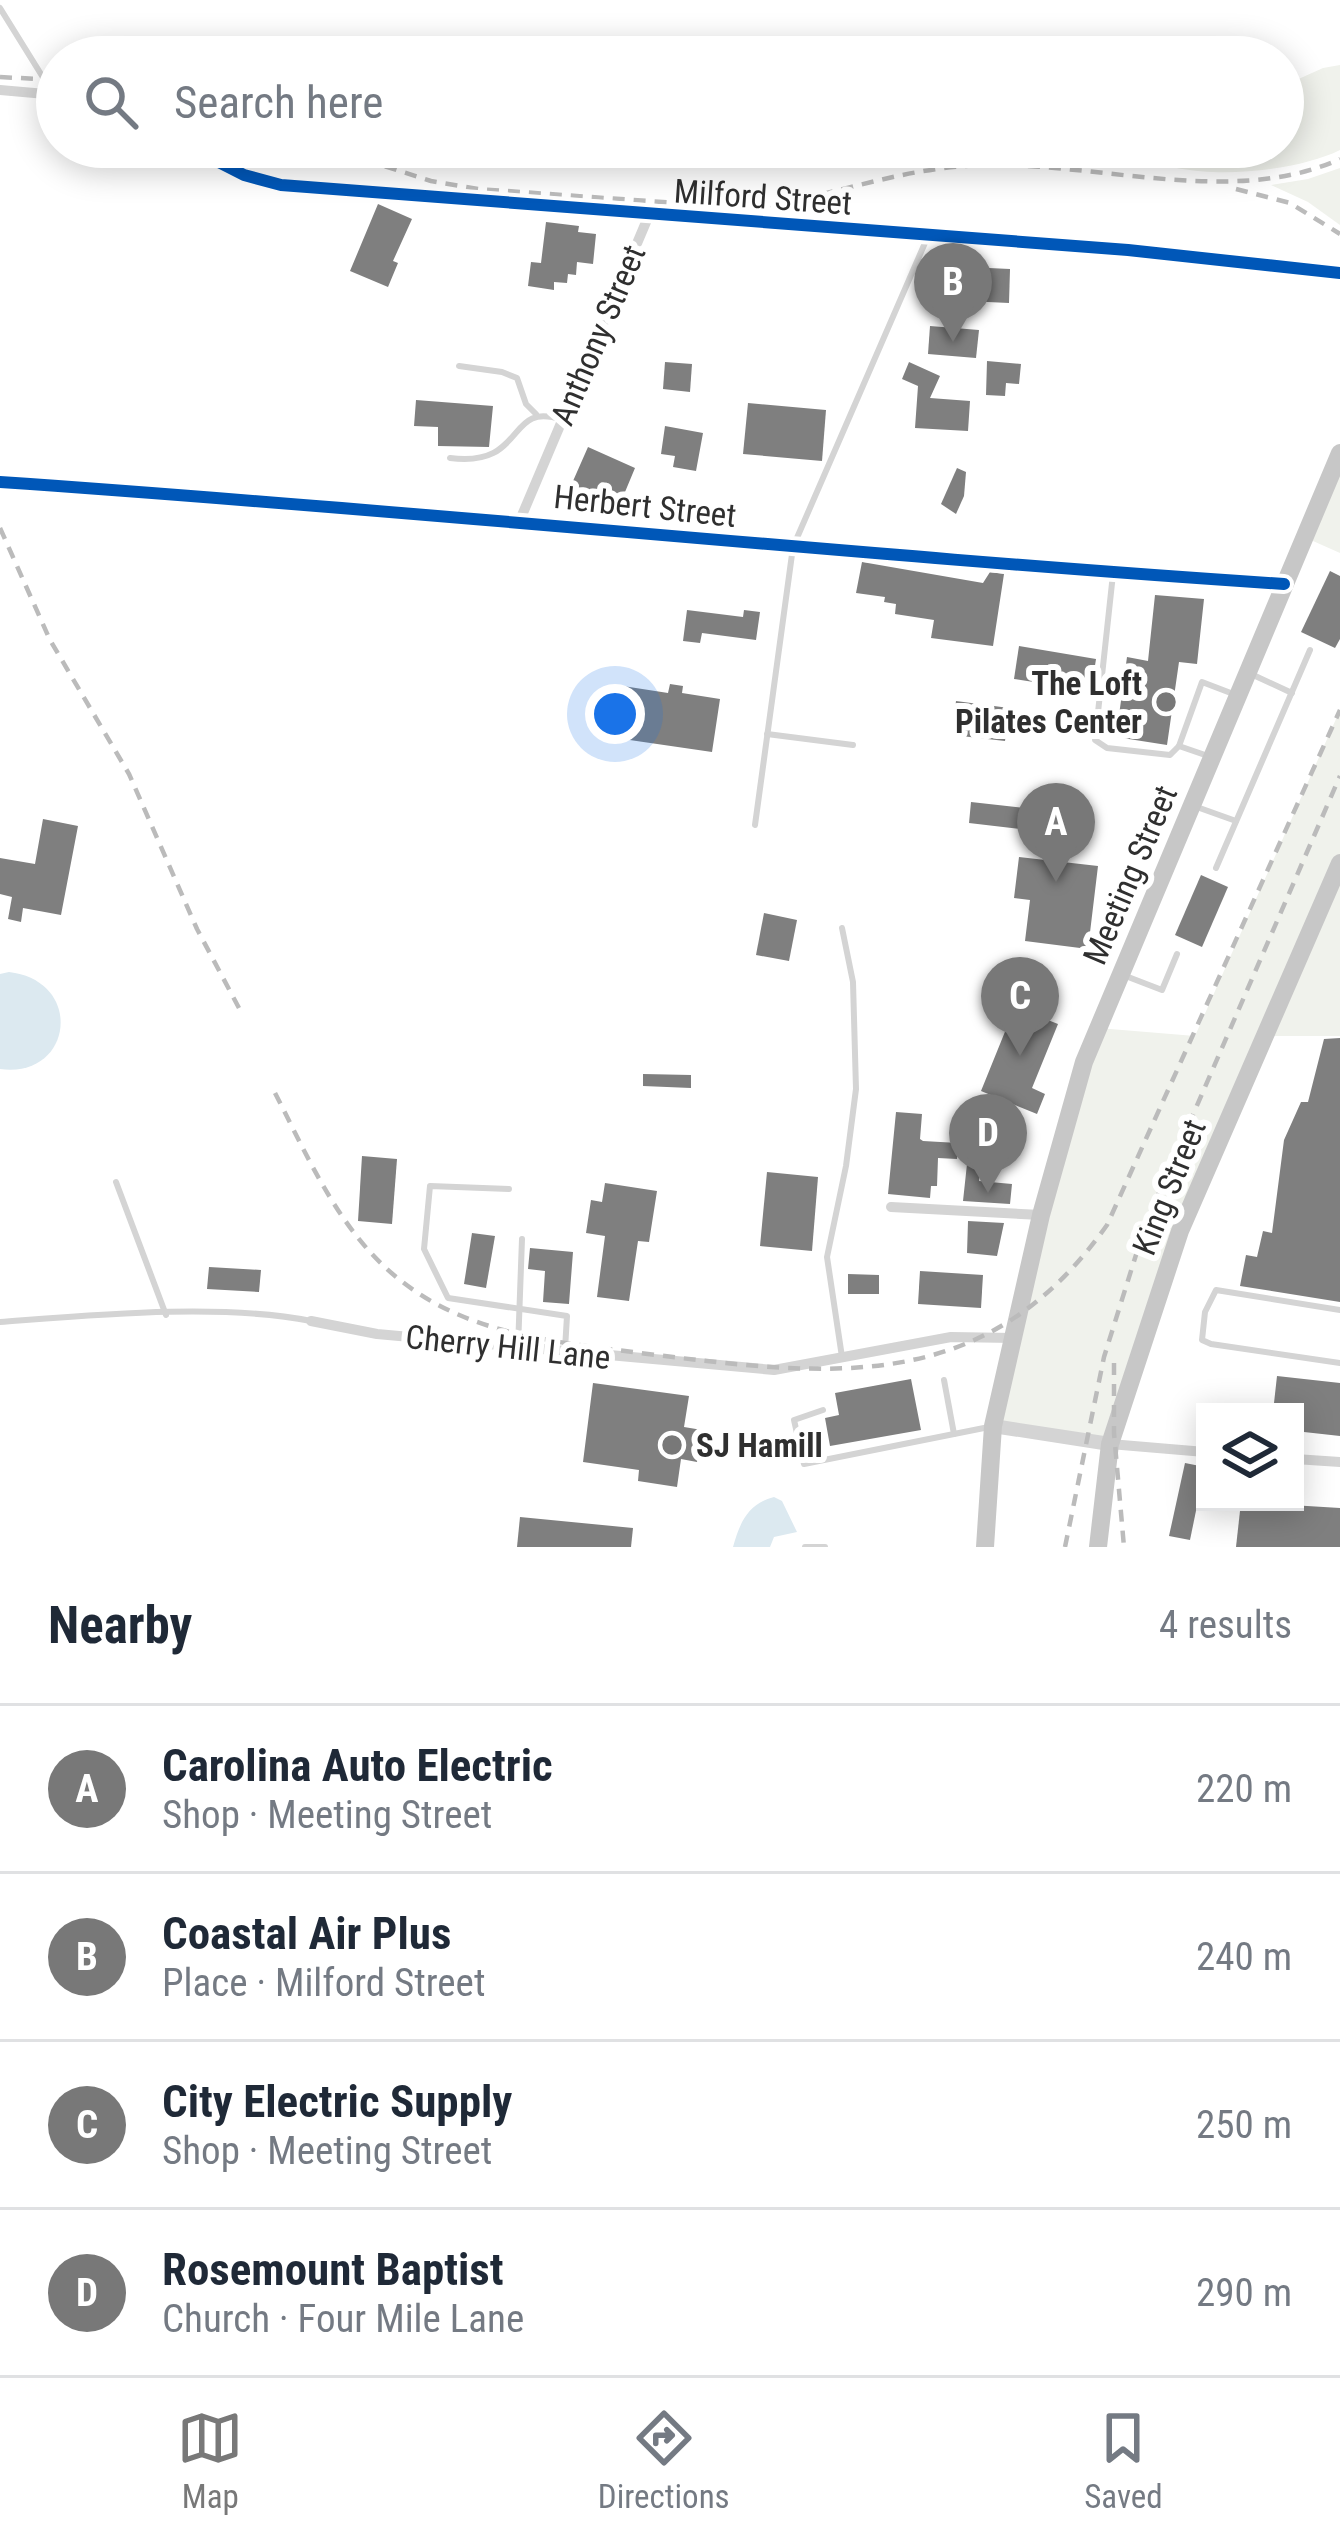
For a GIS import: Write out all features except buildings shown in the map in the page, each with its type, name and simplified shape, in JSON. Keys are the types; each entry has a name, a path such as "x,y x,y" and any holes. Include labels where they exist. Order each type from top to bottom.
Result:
{"main road":[{"name":"Meeting Street","path":"985,1547 993,1426 1041,1215 1084,1062 1340,453"},
{"name":"King Street","path":"1098,1547 1110,1444 1180,1231 1340,863"}],"street":[{"path":"0,90 36,93"},
{"name":"Milford Street","path":"230,168 281,185 1128,250 1340,273"},
{"name":"Anthony Street","path":"520,520 649,215"},
{"name":"Herbert Street","path":"0,482 1284,584"},
{"path":"891,1207 1041,1215"},
{"name":"Cherry Hill Lane","path":"311,1321 377,1334 774,1370 951,1337 1014,1338"},
{"path":"993,1426 1196,1451"},
{"path":"1304,1460 1340,1462"}],"lane":[{"path":"0,8 36,66"},
{"path":"755,825 793,547 928,236"},
{"path":"459,366 517,379 526,404 536,414 562,420"},
{"path":"450,458 472,461 497,454 512,442 524,420 536,414"},
{"path":"1113,572 1095,740 1107,748 1170,755 1179,746 1202,682 1238,696"},
{"path":"1216,868 1310,650"},
{"path":"1247,672 1292,693"},
{"path":"767,734 853,745"},
{"path":"1179,746 1212,757"},
{"path":"1192,805 1236,821"},
{"path":"842,928 853,982 856,1089 827,1257 842,1357"},
{"path":"1121,974 1162,990 1177,954"},
{"path":"116,1182 166,1315"},
{"path":"509,1190 430,1186 424,1249 448,1298 567,1316 564,1352"},
{"path":"518,1348 523,1239"},
{"path":"1340,1310 1216,1290 1210,1297 1202,1340 1340,1363"},
{"name":"Cherry Hill Lane","path":"0,1322 233,1314 311,1321"},
{"path":"944,1380 954,1435"},
{"path":"823,1410 794,1420 804,1464 993,1426"},
{"path":"806,1547 825,1547"}],"shaded area":[{"path":"1340,65 1340,150 1304,162 1304,77"},
{"path":"1179,168 1275,168 1242,172"},
{"path":"1340,168 1340,225 1308,202 1271,185 1308,179"},
{"path":"1340,453 1340,553 1304,537"},
{"path":"1340,710 1340,1036 1264,1036 1180,1231 1110,1444 993,1426 1098,1028 1195,1036"},
{"path":"0,974 33,979 50,992 59,1009 60,1028 55,1045 43,1059 24,1068 0,1069"},
{"path":"774,1497 782,1501 797,1532 774,1537 770,1547 733,1547 746,1515"}],"railway":[{"path":"0,77 36,79"},
{"path":"1058,168 1155,178 1251,180 1297,174 1340,159"},
{"path":"390,168 478,189 747,208 951,168"},
{"path":"1236,189 1290,203 1340,234"},
{"path":"0,528 50,640 129,774 197,929 239,1008"},
{"path":"275,1093 328,1194 360,1240 400,1280 455,1313 484,1324 577,1345 775,1367 897,1363 954,1348 1008,1322 1059,1281 1107,1225 1340,710"},
{"path":"1065,1547 1104,1357 1146,1223 1340,776"},
{"path":"1114,1363 1114,1433 1124,1547"}],"cycle path":[{"path":"230,168 281,185 1128,250 1340,273"},
{"path":"0,482 1284,584"}],"place":[{"name":"Coastal Air Plus","path":"953,342"},
{"name":"The Loft Pilates Center","path":"1166,702"},
{"name":"Carolina Auto Electric","path":"1056,882"},
{"name":"City Electric Supply","path":"1020,1056"},
{"name":"Rosemount Baptist","path":"988,1193"},
{"name":"SJ Hamill","path":"672,1445"}]}
